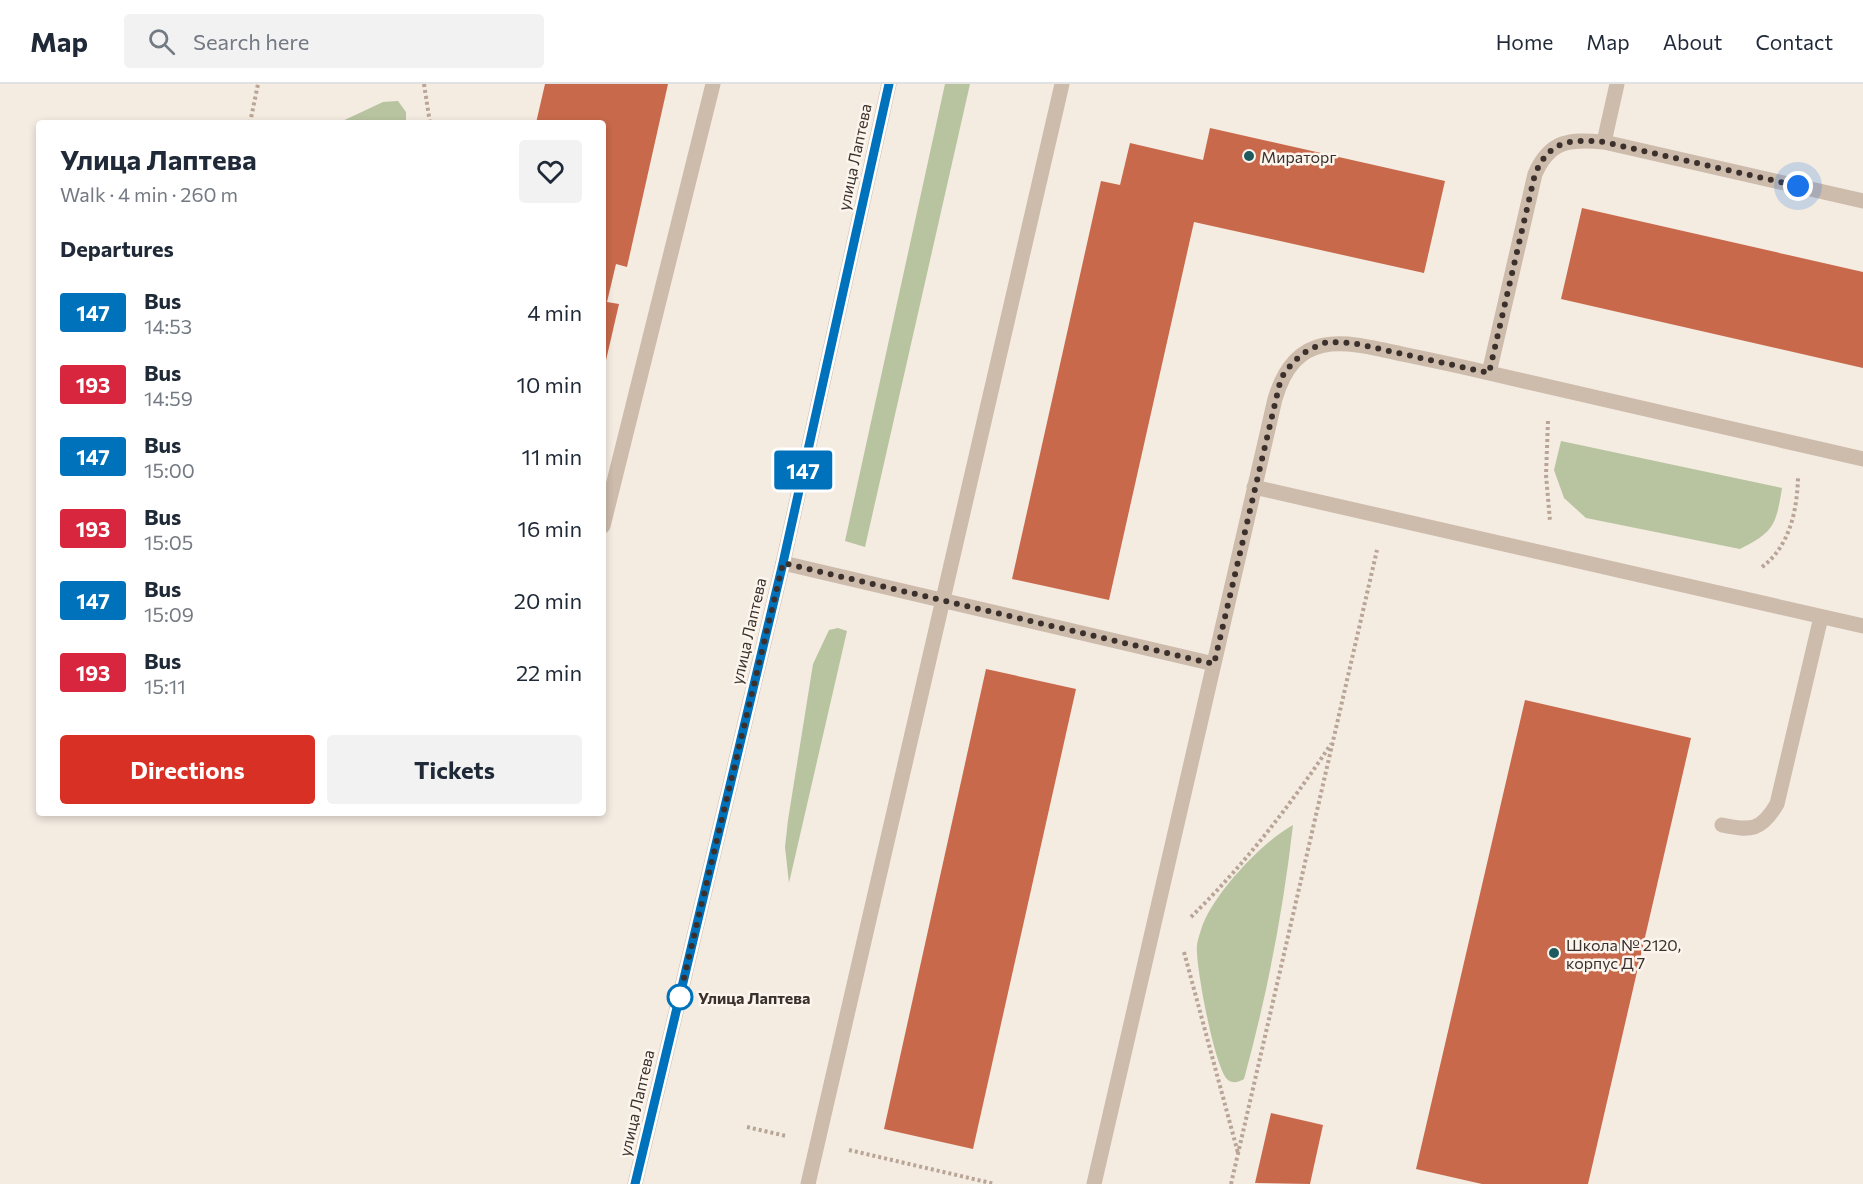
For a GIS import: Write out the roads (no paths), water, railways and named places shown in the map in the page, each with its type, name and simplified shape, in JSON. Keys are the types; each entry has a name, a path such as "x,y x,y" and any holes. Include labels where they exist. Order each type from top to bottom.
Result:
{"street":[{"path":"606,514 712,84"},
{"name":"улица Лаптева","path":"635,1184 783,563 889,84"},
{"path":"808,1184 1062,84"},
{"path":"1604,142 1617,84"},
{"path":"1489,373 1535,174 1541,159 1552,148 1564,142 1604,142 1863,201"},
{"path":"1094,1184 1254,487 1281,378 1293,362 1308,350 1327,342 1353,343 1863,459"},
{"path":"1254,487 1863,626"},
{"path":"783,563 1214,664"},
{"path":"1722,825 1744,830 1758,827 1768,819 1778,804 1821,617"}],"place":[{"name":"Мираторг","path":"1249,156"},
{"name":"Школа № 2120, корпус Д 7","path":"1554,953"},
{"name":"Улица Лаптева","path":"680,997"}]}
